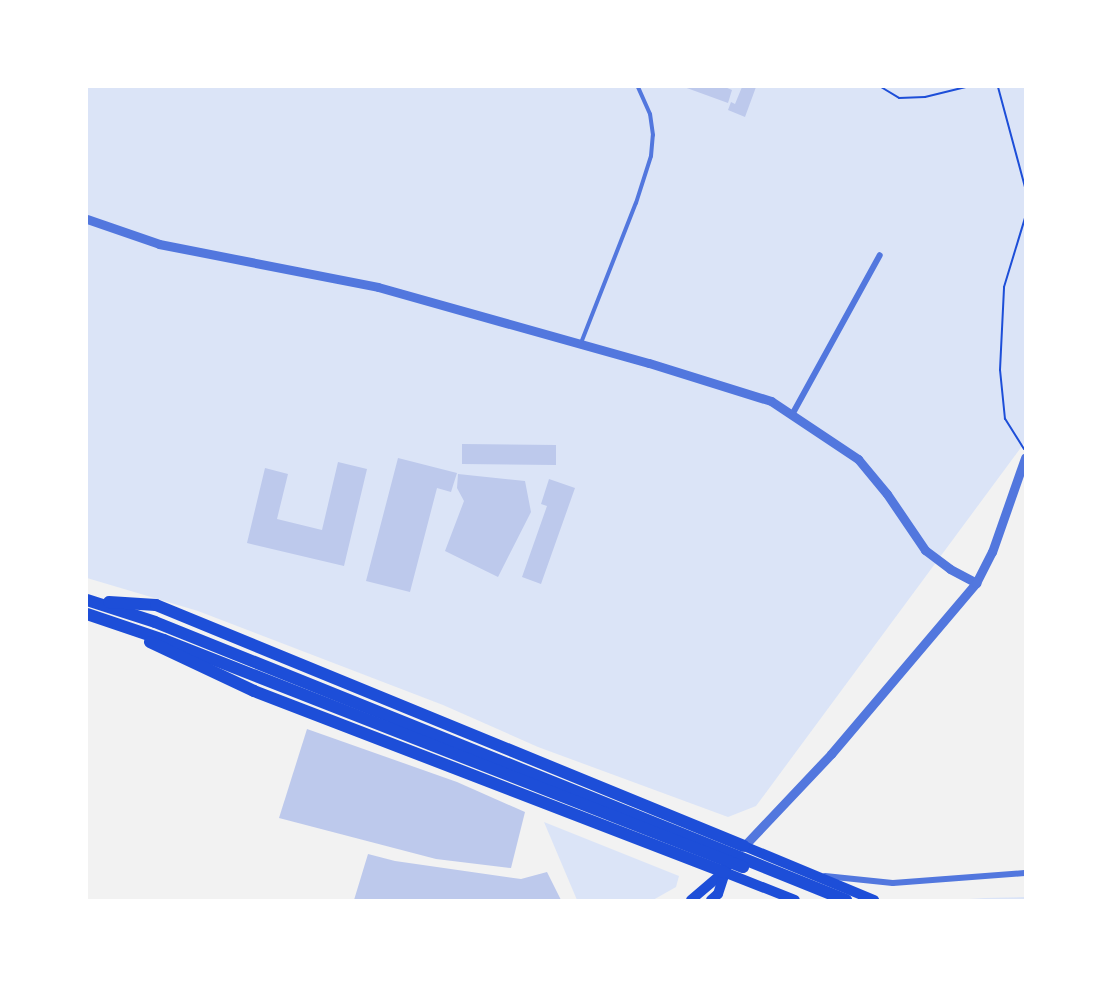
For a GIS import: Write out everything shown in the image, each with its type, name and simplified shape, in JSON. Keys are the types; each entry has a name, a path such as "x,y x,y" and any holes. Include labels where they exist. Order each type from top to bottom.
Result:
{"highway":[{"path":"88,601 156,606 744,846"},
{"path":"88,601 155,622 846,900"},
{"path":"87,614 164,640 825,900"},
{"path":"123,627 144,640 254,691 724,872"}],"main road":[{"path":"691,900 724,872 744,846 874,900"},
{"path":"711,900 718,894 724,872"},
{"path":"724,872 795,900"}],"street":[{"path":"87,219 159,244 378,287 762,398 793,413 858,459 888,494 925,550 950,569 976,583"},
{"path":"793,413 880,255"},
{"path":"744,846 831,754 976,583 992,552 1025,459"},
{"path":"814,875 893,884 1025,873"}],"lane":[{"path":"580,344 636,203 651,156 653,135 650,114 638,87"}],"path":[{"path":"881,87 899,98 925,97 966,87"},
{"path":"998,87 1025,187"},
{"path":"1025,218 1004,287 1000,370 1005,419 1025,451"}],"shaded area":[{"path":"87,87 1025,87 1025,442 756,806 728,817 538,747 443,705 198,611 87,578"},
{"path":"544,822 679,876 676,887 653,900 577,900"},
{"path":"1025,897 1025,900 954,900 985,898"}],"building":[{"path":"684,87 725,87 732,90 728,103"},
{"path":"742,87 756,87 745,117 728,110 731,102 735,104"},
{"path":"462,444 556,445 556,465 462,464"},
{"path":"398,458 457,473 451,492 437,488 410,592 366,581"},
{"path":"338,462 367,469 344,566 247,543 265,468 288,474 277,519 322,530"},
{"path":"458,474 525,481 531,512 498,577 445,551 464,501 457,488"},
{"path":"549,479 575,488 541,584 522,577 547,506 541,504"},
{"path":"307,729 457,782 525,812 511,868 436,859 279,818"},
{"path":"368,854 395,861 521,879 547,872 561,900 354,900"}]}
